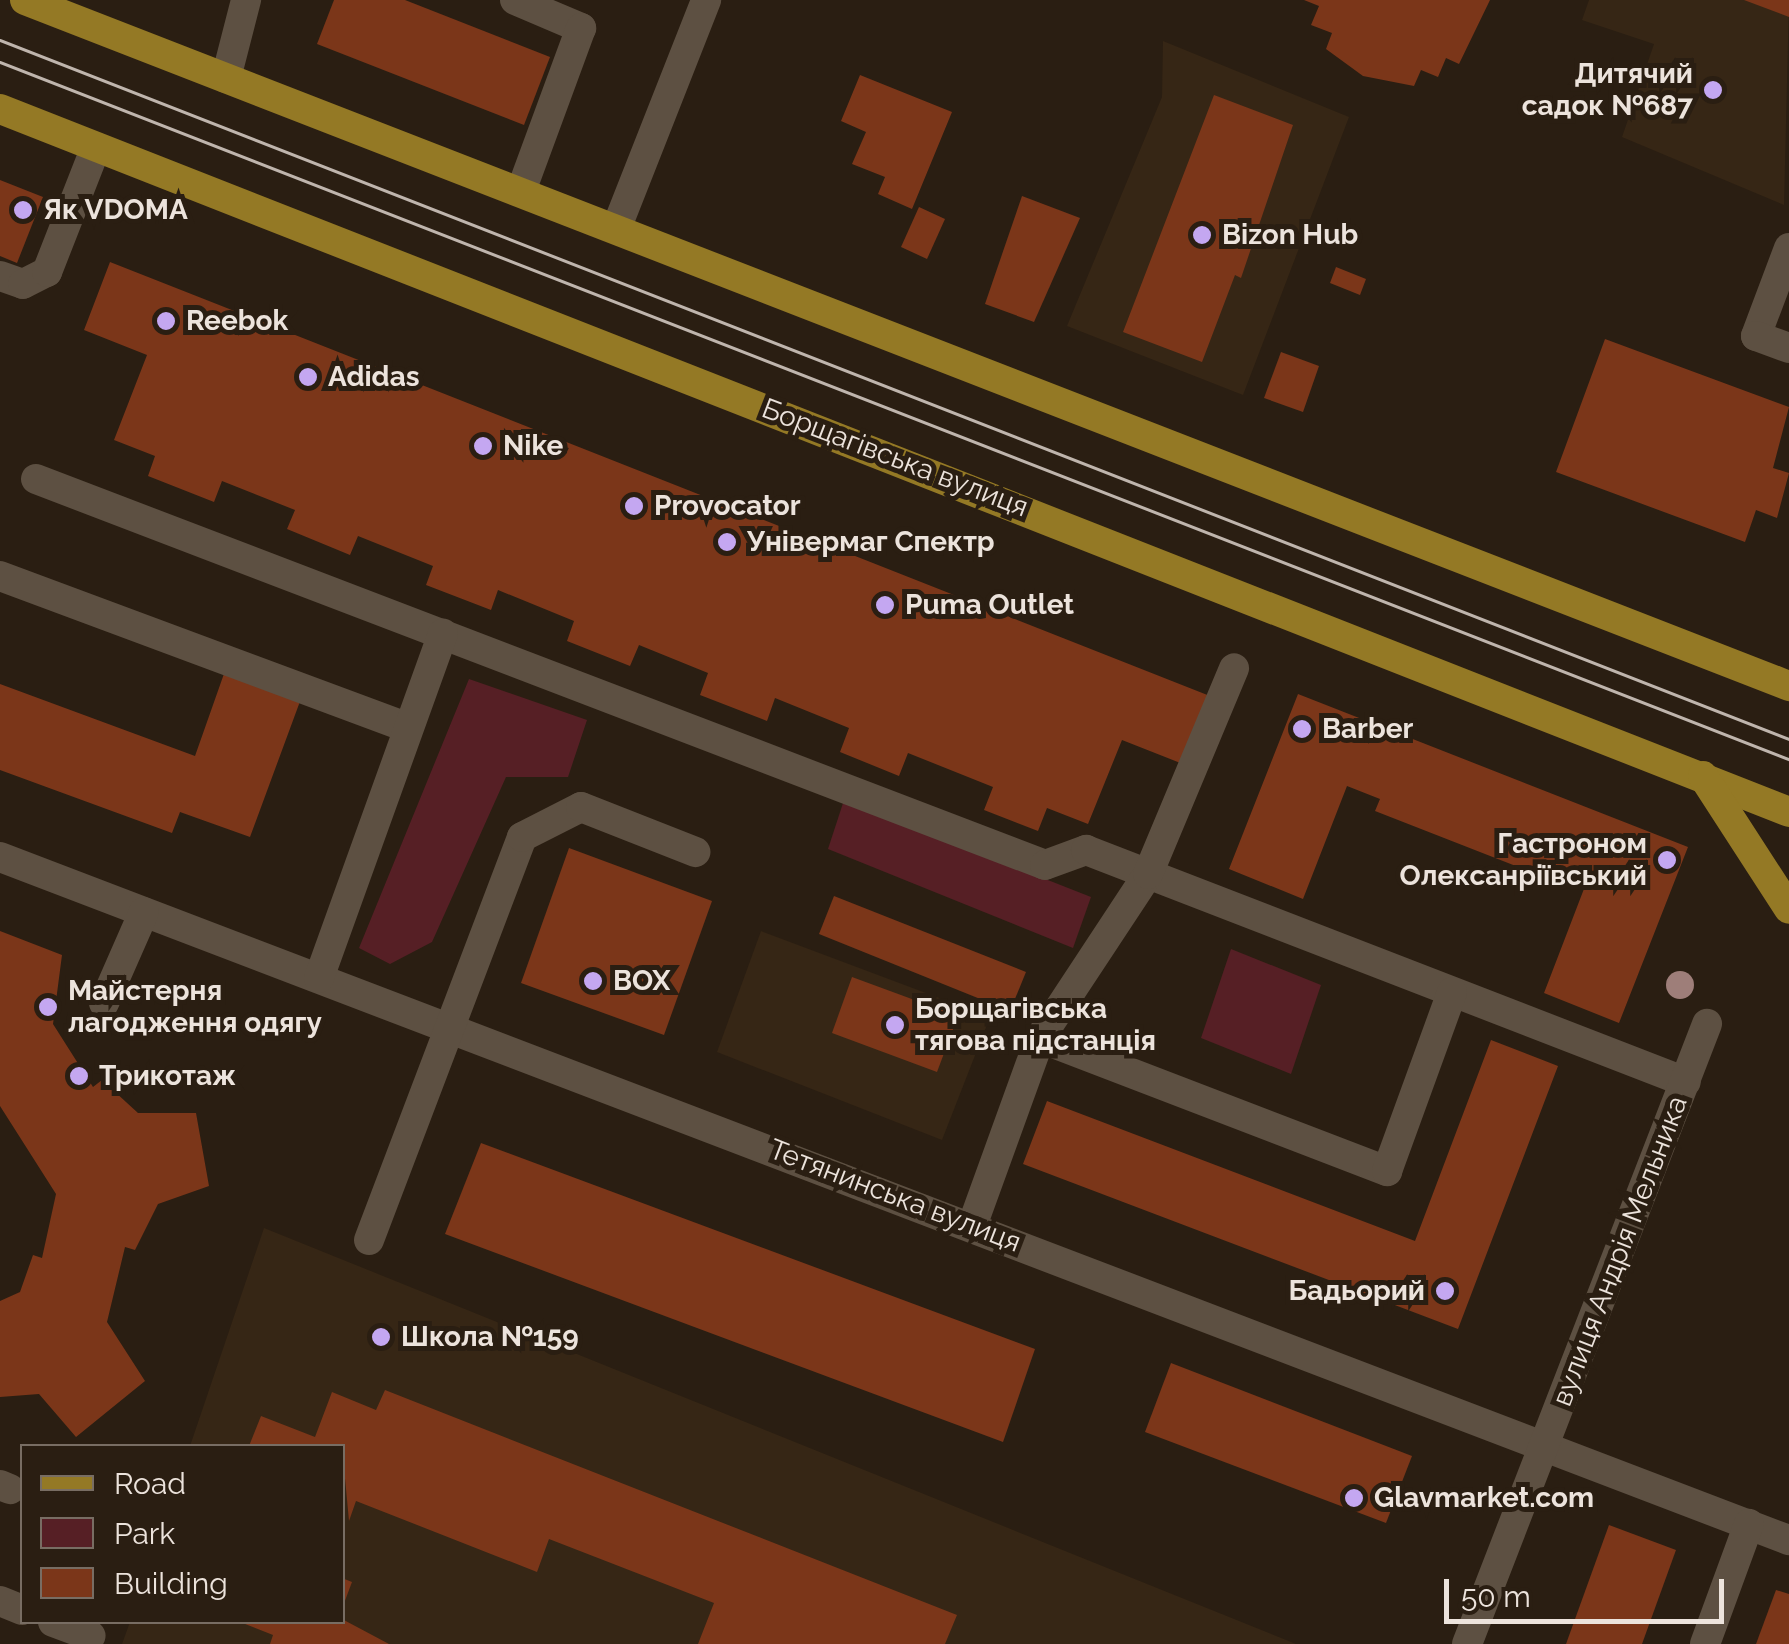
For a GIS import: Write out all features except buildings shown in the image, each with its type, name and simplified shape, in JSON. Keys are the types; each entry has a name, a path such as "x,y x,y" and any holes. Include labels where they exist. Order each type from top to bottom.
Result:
{"main road":[{"path":"25,0 1784,683"},
{"name":"Борщагівська вулиця","path":"0,110 1789,812"},
{"path":"1703,776 1789,909"}],"street":[{"path":"515,0 581,28 520,191"},
{"path":"616,229 706,0"},
{"path":"226,78 238,2"},
{"path":"0,276 23,284 47,272 96,147"},
{"path":"1789,248 1756,336 1789,348"},
{"path":"36,479 1045,865 1086,850 1686,1082"},
{"path":"0,576 408,728"},
{"path":"319,978 443,634"},
{"path":"972,1226 1040,1038 1148,874 1234,668"},
{"path":"369,1240 522,836 581,808 695,852"},
{"name":"Тетянинська вулиця","path":"0,857 1540,1441 1789,1540"},
{"path":"104,1003 144,912"},
{"path":"1040,1038 1387,1171 1452,992"},
{"name":"вулиця Андрія Мельника","path":"1467,1644 1540,1441 1568,1400 1708,1024"},
{"path":"1706,1644 1749,1524"},
{"path":"59,1624 92,1636"}],"shaded area":[{"name":"Дитячий садок №687","path":"1589,0 1789,0 1784,205 1622,137 1654,44 1582,20"},
{"path":"1163,41 1349,117 1243,395 1067,326 1162,97"},
{"path":"761,931 990,1017 942,1140 717,1052"},
{"name":"Школа №159","path":"264,1228 1296,1644 122,1644 129,1624 345,1624 345,1444 191,1444"}],"green space":[{"path":"469,679 587,720 568,777 506,777 432,942 390,964 359,948"},
{"path":"844,800 1091,897 1073,948 828,849"},
{"path":"1231,949 1321,985 1291,1074 1201,1038"}],"tram line":[{"path":"0,40 1789,739"},
{"path":"0,62 1789,759"}],"place":[{"name":"Дитячий садок №687","path":"1713,90"},
{"name":"Як VDOMA","path":"23,210"},
{"name":"Bizon Hub","path":"1202,235"},
{"name":"Reebok","path":"166,321"},
{"name":"Adidas","path":"308,377"},
{"name":"Nike","path":"483,446"},
{"name":"Provocator","path":"634,506"},
{"name":"Універмаг Спектр","path":"727,542"},
{"name":"Puma Outlet","path":"885,605"},
{"name":"Barber","path":"1302,729"},
{"name":"Гастроном Олексанріївський","path":"1667,860"},
{"name":"BOX","path":"593,981"},
{"name":"Майстерня лагодження одягу","path":"48,1007"},
{"name":"Борщагівська тягова підстанція","path":"895,1025"},
{"name":"Трикотаж","path":"79,1076"},
{"name":"Бадьорий","path":"1445,1291"},
{"name":"Школа №159","path":"381,1337"},
{"name":"Glavmarket.com","path":"1354,1498"}]}
